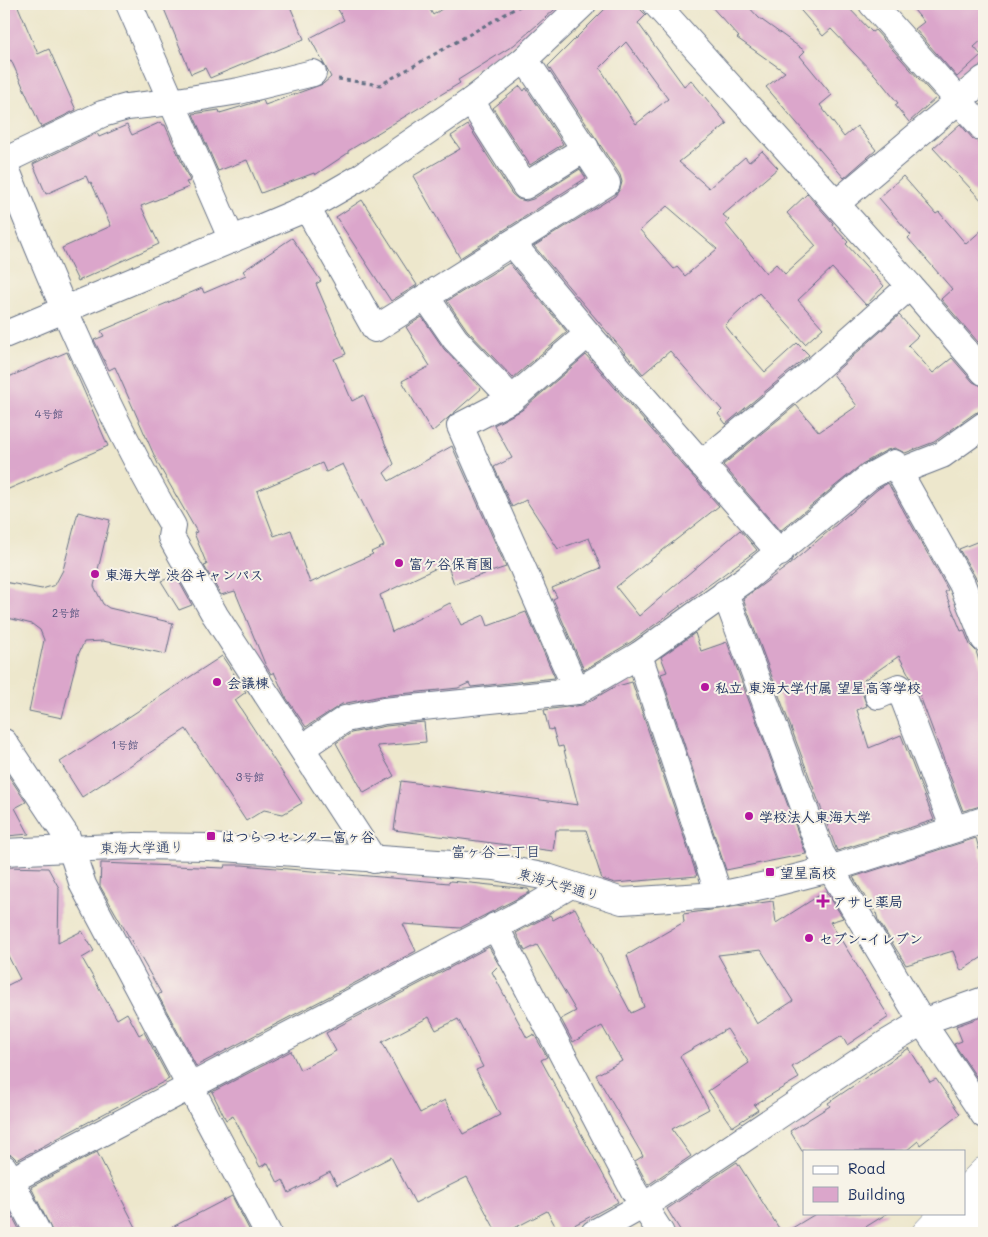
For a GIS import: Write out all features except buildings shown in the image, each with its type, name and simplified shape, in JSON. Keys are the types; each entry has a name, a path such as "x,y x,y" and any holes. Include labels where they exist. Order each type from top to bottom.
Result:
{"main road":[{"path":"966,1190 984,1171"},
{"path":"957,1233 984,1202"},
{"path":"926,1233 944,1214"}],"street":[{"path":"129,4 232,240"},
{"path":"4,335 64,308 307,208 359,178 471,101 525,59 583,4"},
{"path":"656,4 837,203 984,372"},
{"path":"872,4 984,129"},
{"path":"307,208 375,329 607,183 586,148 525,59"},
{"path":"313,73 239,91 171,102 127,106 102,114 4,162 64,308 141,472 173,526 171,537 216,615 374,860"},
{"path":"837,203 984,79"},
{"path":"471,101 525,186 586,148"},
{"path":"512,242 588,334 780,553"},
{"path":"701,464 816,369 910,286"},
{"path":"426,298 455,339 512,399"},
{"path":"577,690 460,426 512,399 588,334"},
{"path":"302,748 345,719 393,710 577,690 639,655 780,553 869,477 942,455 984,425"},
{"path":"898,467 962,584 984,639"},
{"path":"725,593 821,853 922,1022 984,1116"},
{"path":"639,655 720,895"},
{"path":"878,696 899,687 954,830"},
{"path":"4,742 67,837 83,885 268,1233"},
{"name":"東海大学通り","path":"4,852 134,846 209,847 495,867 547,877 569,886 622,902 720,895 830,869 984,820"},
{"path":"38,1233 6,1178 160,1104 569,886"},
{"path":"495,926 643,1206 661,1233"},
{"path":"594,1233 643,1206 885,1044 922,1022 984,1000"}],"path":[{"path":"313,73 380,85 523,4"}],"place":[{"name":"富ケ谷保育園","path":"399,563"},
{"name":"東海大学 渋谷キャンパス","path":"95,574"},
{"name":"会議棟","path":"217,682"},
{"name":"私立 東海大学付属 望星高等学校","path":"705,687"},
{"name":"学校法人東海大学","path":"749,816"},
{"name":"はつらつセンター富ヶ谷","path":"211,836"},
{"name":"望星高校","path":"770,872"},
{"name":"アサヒ薬局","path":"823,901"},
{"name":"セブン-イレブン","path":"809,938"}],"district":[{"name":"富ヶ谷二丁目","path":"496,851"}]}
